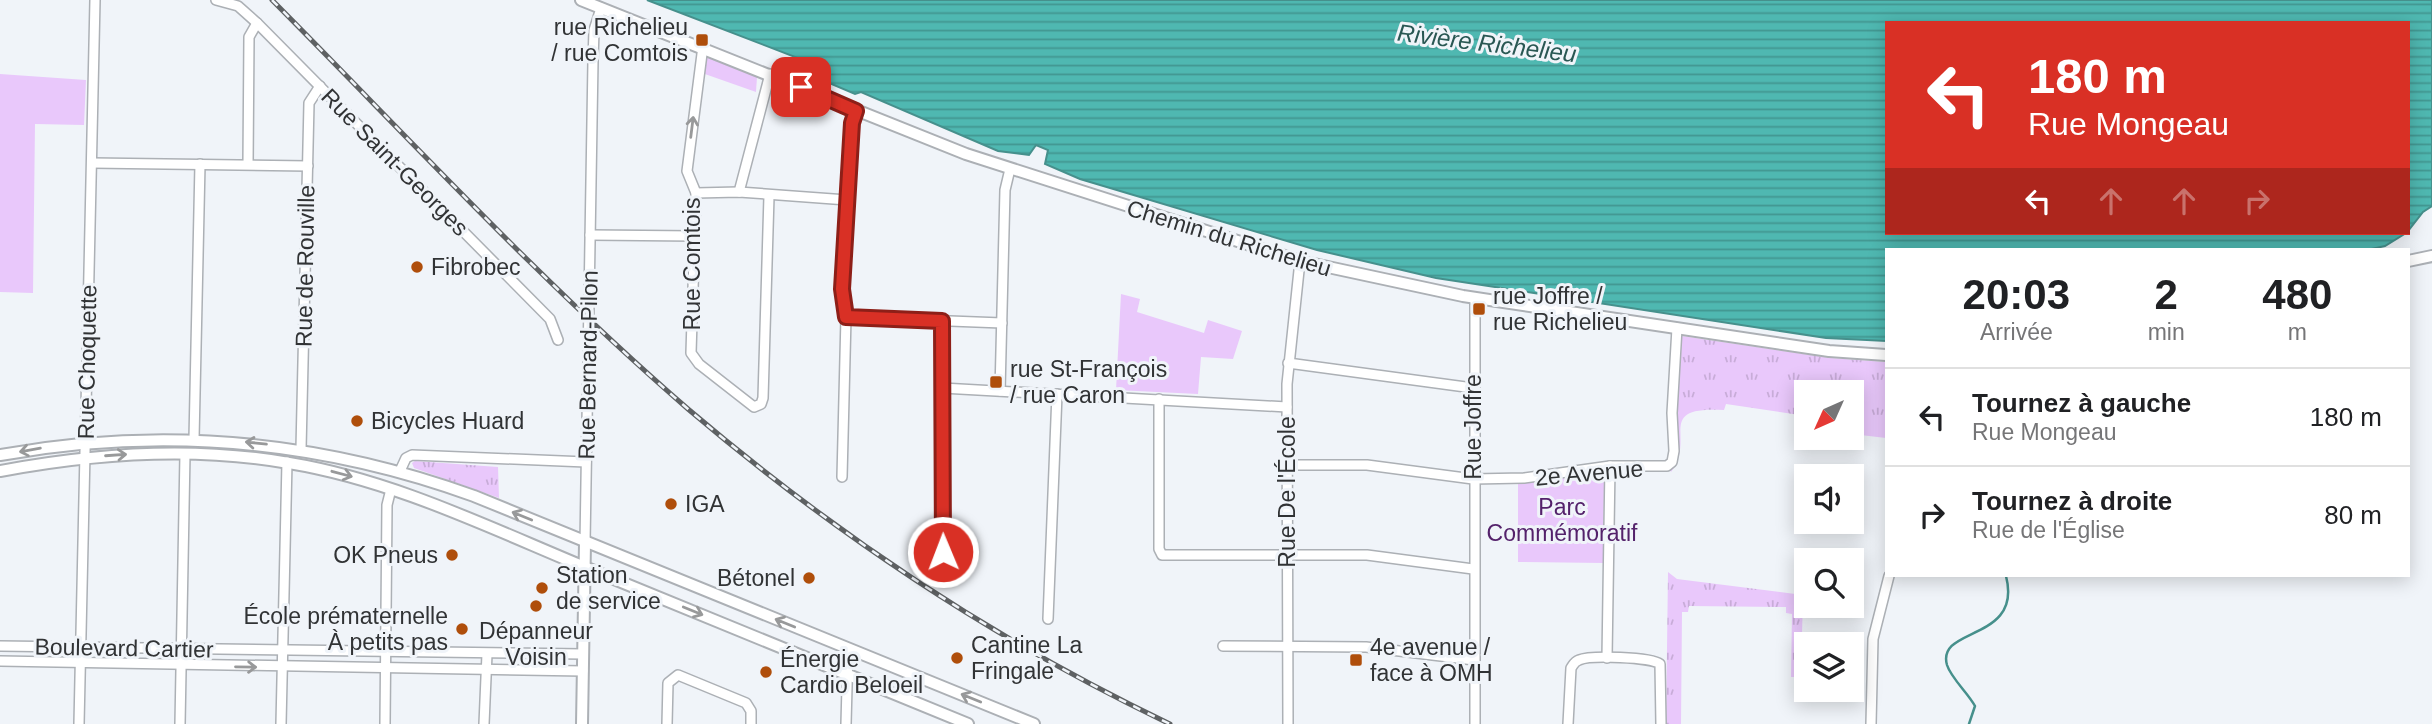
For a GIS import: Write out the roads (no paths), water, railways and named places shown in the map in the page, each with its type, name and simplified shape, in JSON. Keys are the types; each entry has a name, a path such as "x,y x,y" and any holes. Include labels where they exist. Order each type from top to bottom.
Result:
{"main road":[{"name":"Chemin du Richelieu","path":"581,0 704,46 856,111 1010,169 1300,261 1475,298 1843,352 1885,355"},
{"path":"2410,261 2432,256"},
{"path":"0,455 85,443 194,439 300,449 400,471 474,496 1034,724"},
{"path":"0,471 84,457 185,454 287,462 333,471 390,489 968,724"},
{"name":"Rue Bernard-Pilon","path":"582,724 585,543"}],"street":[{"name":"Rue Choquette","path":"79,724 95,0"},
{"name":"Rue Saint-Georges","path":"216,0 238,6 257,23 550,319 558,340"},
{"name":"Rue Bernard-Pilon","path":"585,543 594,40 601,8"},
{"path":"248,164 248,37 257,23"},
{"name":"Rue Comtois","path":"704,46 687,171 696,193 692,356 748,405 758,406 762,402 764,392 769,196"},
{"path":"739,192 770,74"},
{"name":"Rue de Rouville","path":"300,449 309,103 320,86"},
{"path":"842,477 846,317 842,289 852,123 856,111"},
{"path":"92,163 307,166"},
{"path":"194,439 200,164"},
{"path":"1000,391 1005,190 1010,169"},
{"path":"696,193 739,192 847,200"},
{"path":"590,235 695,236"},
{"name":"Rue De l'École","path":"1288,724 1288,363 1300,261"},
{"name":"Rue Joffre","path":"1475,298 1475,724"},
{"path":"846,317 1002,323"},
{"path":"942,321 943,552"},
{"name":"2e Avenue","path":"1286,465 1367,465 1473,480 1524,478 1610,466 1662,467 1672,462 1677,328"},
{"path":"1288,363 1473,388"},
{"path":"942,388 1287,407"},
{"path":"1048,619 1057,394"},
{"path":"1159,399 1161,554 1367,555 1474,569"},
{"path":"180,724 185,454"},
{"path":"400,471 406,458 412,456 586,462"},
{"path":"281,724 287,462"},
{"path":"1607,658 1610,466"},
{"path":"385,724 387,505 390,489"},
{"path":"1871,724 1873,639 1889,577"},
{"name":"Boulevard Cartier","path":"0,646 583,654"},
{"path":"1223,646 1372,648 1474,660"},
{"path":"846,724 848,649"},
{"path":"484,724 487,654"},
{"path":"1568,724 1569,674 1572,666 1584,658 1658,663 1662,670 1661,724"},
{"name":"Boulevard Cartier","path":"0,661 282,668 583,671"},
{"path":"667,724 668,685 674,677 684,677 746,703 751,711 751,724"}],"water":[{"name":"Rivière Richelieu","path":"647,0 2432,0 2432,206 2423,212 2410,228 2410,21 1885,21 1885,235 2403,235 2385,246 2376,248 1885,248 1885,341 1826,338 1436,278 1317,250 1080,179 1045,164 1048,150 1036,145 1029,155 998,151 861,92 855,94 815,77 812,69 803,60"}],"waterway":[{"path":"1969,724 1975,706 1949,670 1947,653 1954,644 1992,623 2002,612 2008,597 2006,577"}],"railway":[{"path":"272,0 476,209 580,311 688,409 744,455 859,542 980,621 1105,692 1170,724"}],"place":[{"name":"rue Richelieu / rue Comtois","path":"702,40"},
{"name":"Fibrobec","path":"417,267"},
{"name":"rue Joffre / rue Richelieu","path":"1479,309"},
{"name":"rue St-François / rue Caron","path":"996,382"},
{"name":"Bicycles Huard","path":"357,421"},
{"name":"IGA","path":"671,504"},
{"name":"OK Pneus","path":"452,555"},
{"name":"Bétonel","path":"809,578"},
{"name":"Station de service","path":"542,588"},
{"name":"Dépanneur Voisin","path":"536,606"},
{"name":"École prématernelle À petits pas","path":"462,629"},
{"name":"Cantine La Fringale","path":"957,658"},
{"name":"4e avenue / face à OMH","path":"1356,660"},
{"name":"Énergie Cardio Beloeil","path":"766,672"}],"park label":[{"name":"Parc Commémoratif","path":"1562,520"}]}
